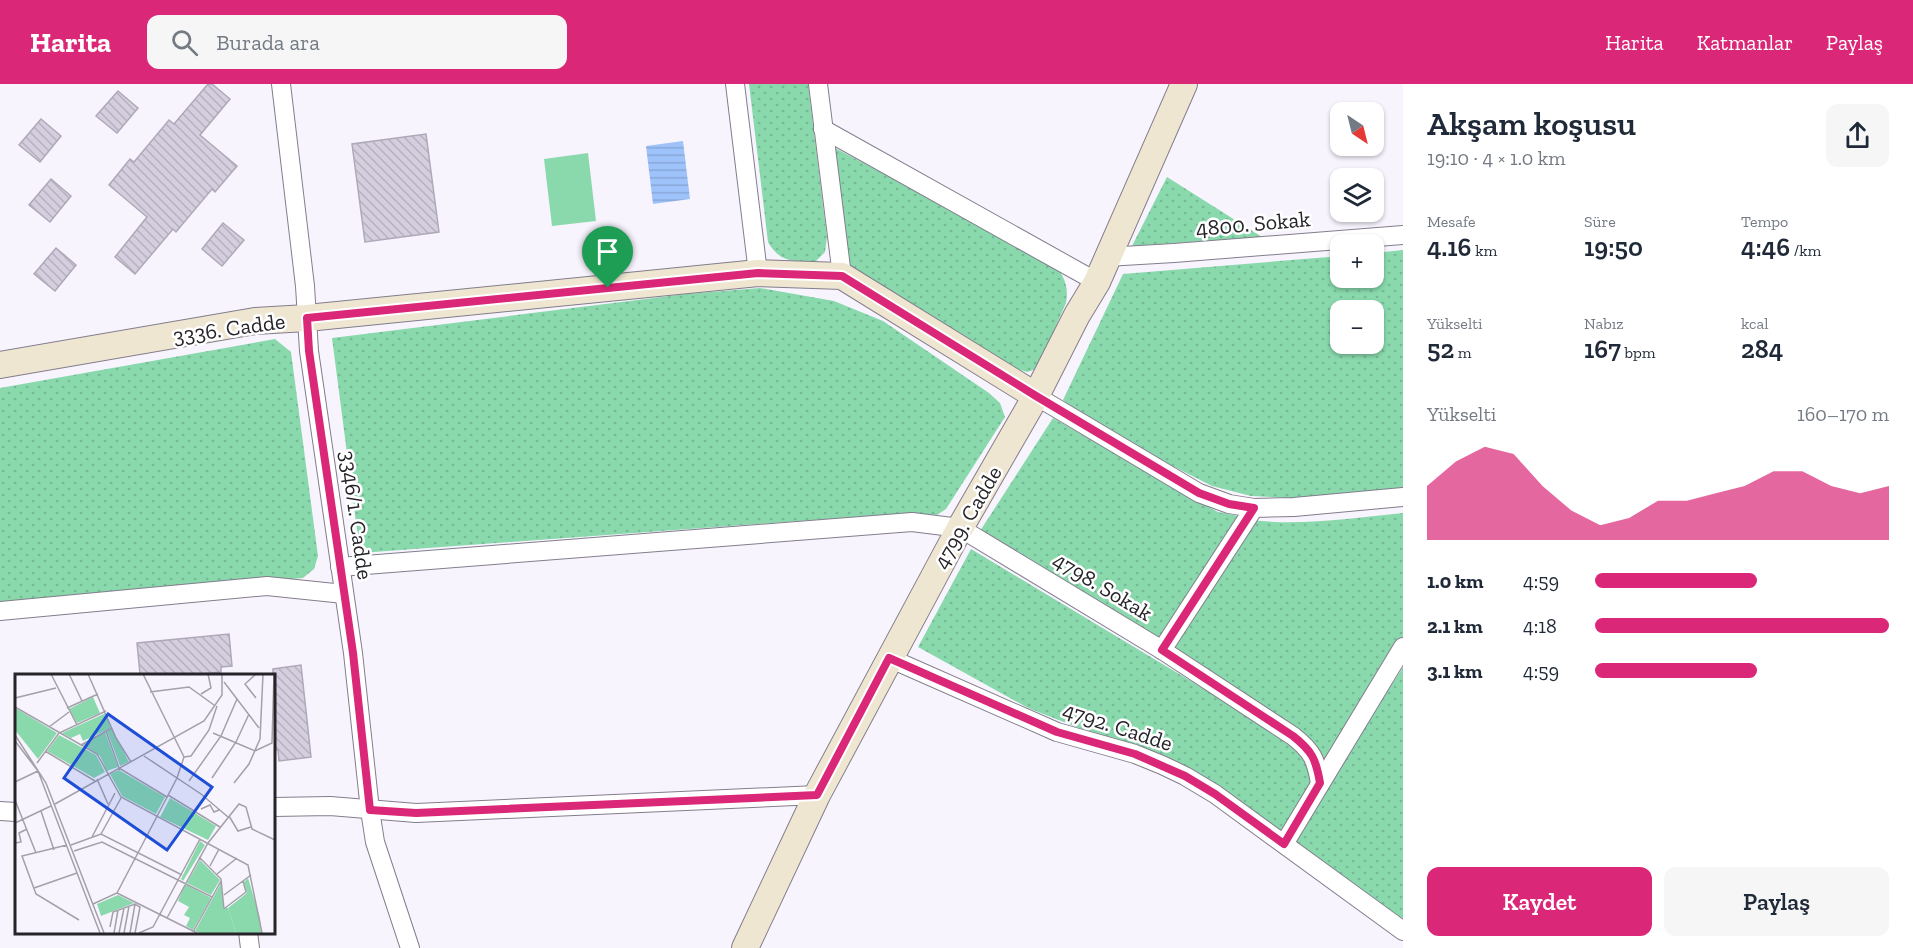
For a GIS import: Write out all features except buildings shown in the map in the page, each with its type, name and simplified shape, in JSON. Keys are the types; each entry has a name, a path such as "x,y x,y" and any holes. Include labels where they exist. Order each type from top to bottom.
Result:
{"street":[{"name":"3346/1. Cadde","path":"281,84 309,351 353,653 370,810 375,842 410,948"},
{"path":"735,84 758,273"},
{"path":"818,84 842,276"},
{"name":"4799. Cadde","path":"745,948 817,795 889,658 1036,396 1077,315 1097,282 1106,256 1184,84"},
{"path":"823,129 1097,282"},
{"name":"4800. Sokak","path":"1106,256 1174,253 1403,235"},
{"name":"3336. Cadde","path":"0,365 255,321 307,318 758,273 842,276 1036,396"},
{"path":"1036,396 1199,493 1229,504 1254,508 1294,507 1403,497"},
{"path":"1162,650 1254,508"},
{"path":"340,567 912,522 960,528"},
{"name":"4798. Sokak","path":"960,528 1162,650 1306,746 1314,756 1320,783"},
{"path":"0,611 267,586 344,594"},
{"path":"1284,844 1403,647"},
{"name":"4792. Cadde","path":"889,658 1057,732 1135,754 1170,768 1215,794 1403,931"},
{"path":"274,807 330,806 416,813 817,795"},
{"path":"0,811 15,813"},
{"path":"248,933 250,948"}],"green space":[{"path":"749,84 808,84 827,237 825,252 815,262 788,260 777,254 768,242"},
{"path":"835,148 1055,264 1065,282 1066,303 1037,369 1027,372 1014,368 856,275 849,266"},
{"path":"588,153 596,221 552,226 544,159"},
{"path":"1167,177 1262,237 1132,246"},
{"path":"1403,250 1403,488 1315,499 1251,496 1212,486 1090,424 1063,400 1123,274 1330,257 1330,288 1384,288 1384,252"},
{"path":"760,288 834,301 883,321 989,393 1000,403 1005,417 946,509 937,515 909,513 360,553 332,338 686,294"},
{"path":"275,339 291,352 318,556 314,569 303,578 0,603 0,388"},
{"path":"1053,418 1218,512 1244,517 1160,642 980,531"},
{"path":"1403,513 1403,638 1325,766 1176,649 1174,639 1251,520 1308,522"},
{"path":"971,549 1299,746 1310,762 1312,783 1278,836 1097,735 1028,708 918,647"},
{"path":"1403,667 1403,921 1290,842"}],"water":[{"path":"683,141 690,199 653,204 646,146"}],"route":[{"path":"758,273 842,276 1199,493 1229,504 1254,508 1162,650 1293,736 1314,756 1320,783 1284,844 1215,794 1162,765 1135,754 1057,732 889,658 817,795 416,813 370,810 353,653 309,351 307,318 608,288 758,273"}]}
